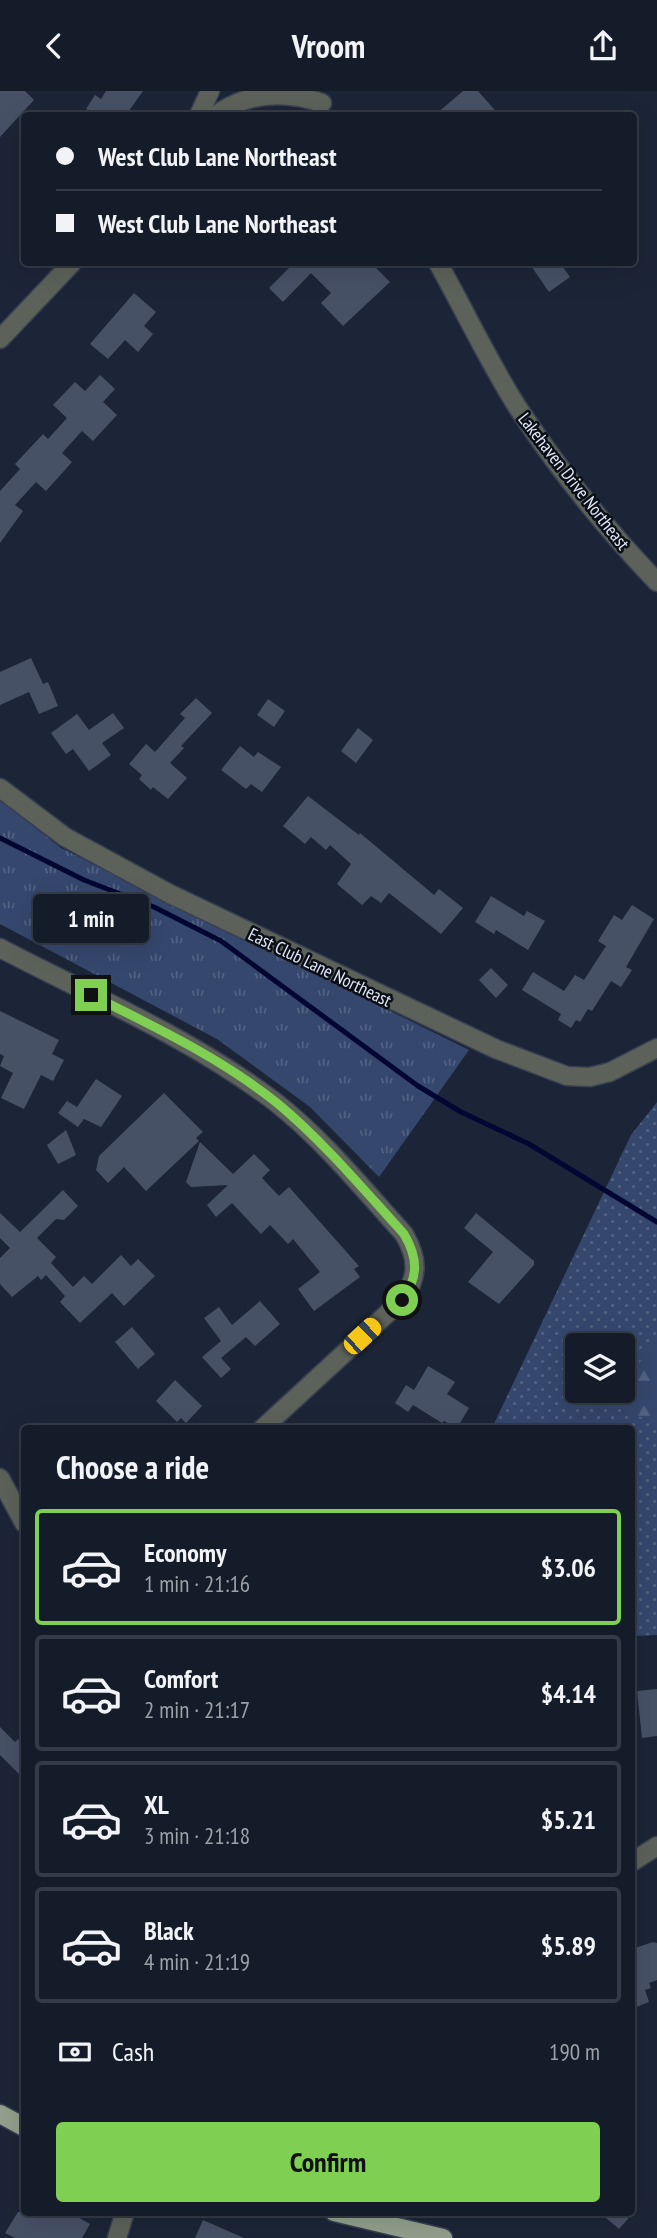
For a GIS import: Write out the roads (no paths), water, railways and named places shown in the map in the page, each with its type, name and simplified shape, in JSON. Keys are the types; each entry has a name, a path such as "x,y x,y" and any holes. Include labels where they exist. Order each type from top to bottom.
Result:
{"main road":[{"path":"0,2114 21,2125"},
{"path":"351,2216 442,2238"}],"street":[{"path":"200,112 210,91"},
{"path":"223,112 260,95 282,92 323,103"},
{"path":"0,339 69,266"},
{"name":"Lakehaven Drive Northeast","path":"440,266 494,367 530,426 606,527 657,583"},
{"name":"East Club Lane Northeast","path":"0,788 65,837 170,894 496,1049 567,1076 590,1077 610,1072 657,1048"},
{"path":"0,949 183,1042 230,1069 318,1140 404,1234 414,1250 415,1276 402,1300 266,1425"},
{"path":"0,1478 21,1517"},
{"path":"635,1860 657,1846"},
{"path":"117,2238 124,2216"}],"waterway":[{"path":"0,838 84,880 154,907 221,941 418,1086 461,1112 529,1144 657,1222"}]}
